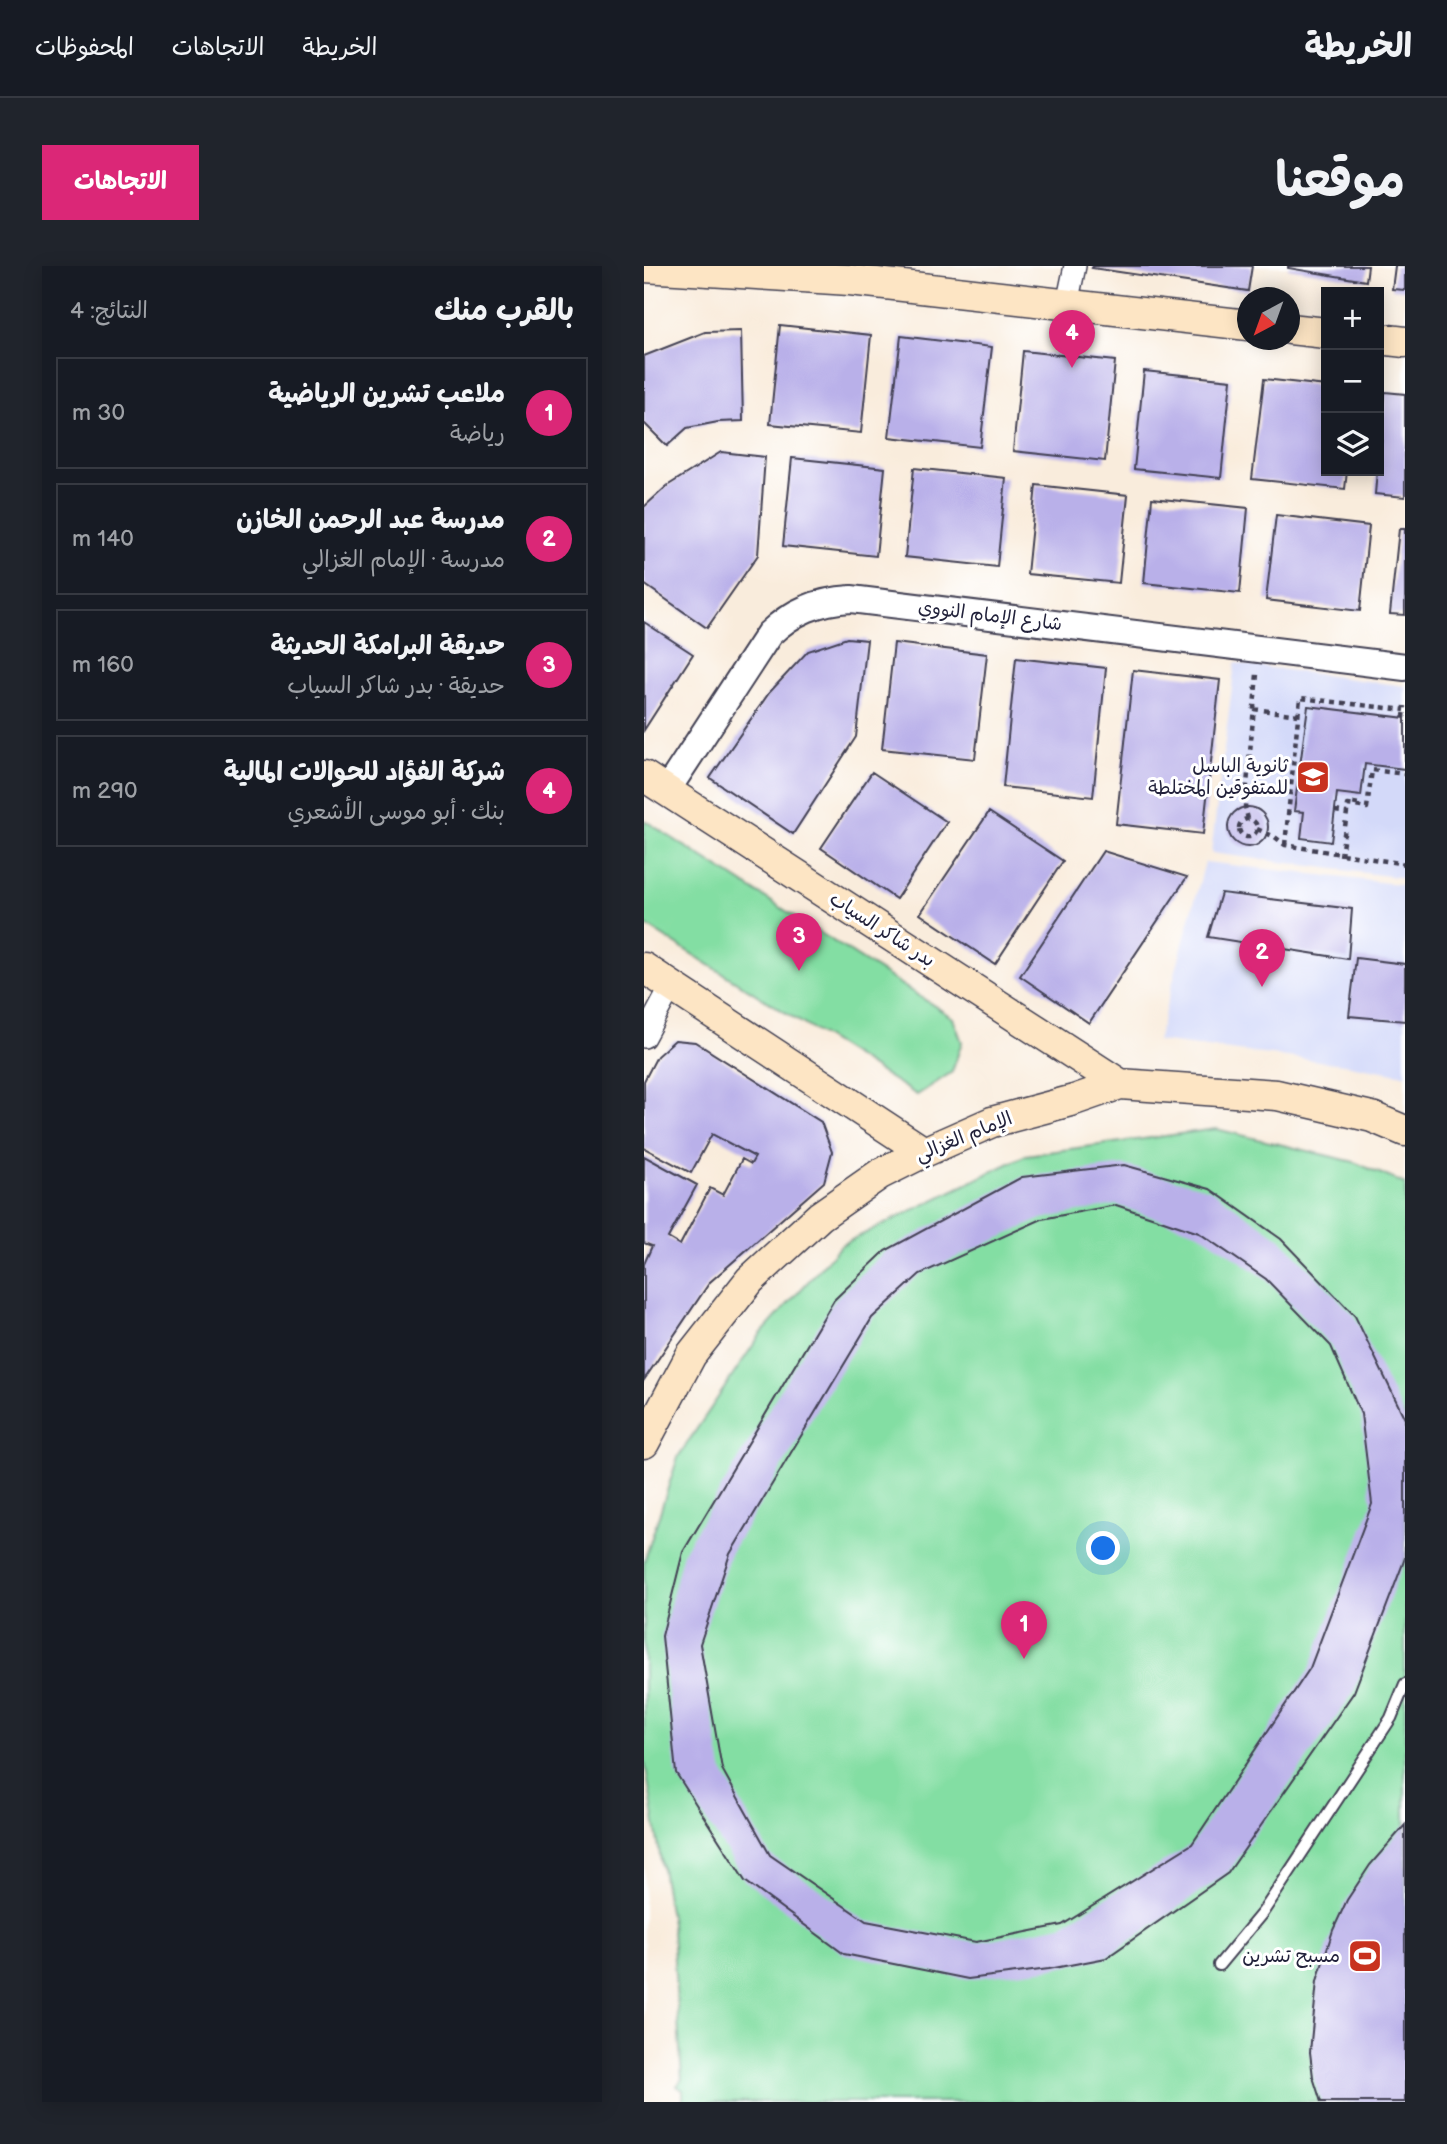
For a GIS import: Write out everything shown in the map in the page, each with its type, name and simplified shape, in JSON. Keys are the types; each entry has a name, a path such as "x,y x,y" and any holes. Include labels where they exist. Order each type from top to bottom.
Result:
{"main road":[{"path":"644,267 846,273 1067,304 1237,323"},
{"path":"1300,330 1321,332"},
{"path":"1384,340 1405,342"},
{"name":"بدر شاكر السياب","path":"655,783 1120,1084"},
{"path":"644,968 923,1152"},
{"name":"الإمام الغزالي","path":"644,1443 691,1355 750,1280 820,1216 880,1174 992,1122 1074,1100 1120,1084 1277,1095 1372,1117 1405,1131"}],"street":[{"path":"1067,304 1074,266"},
{"name":"شارع الإمام النووي","path":"655,783 769,634 782,621 798,611 833,600 851,599 1405,667"},
{"path":"644,1037 672,985"}],"lane":[{"path":"1219,1965 1270,1901 1391,1718 1405,1684"}],"path":[{"path":"1248,819 1245,807 1258,666"},
{"path":"1285,845 1300,698 1405,708 1404,718"},
{"path":"1254,709 1298,715"},
{"path":"1341,856 1348,805 1367,808 1372,770 1405,774"},
{"path":"1355,806 1357,796"},
{"path":"1335,810 1347,813"},
{"path":"1257,829 1252,836 1247,837 1242,834 1240,826 1248,819 1254,821 1257,829 1285,845 1341,856 1405,864"}],"shaded area":[{"name":"ثانوية الباسل للمتفوقين المختلطة","path":"1235,663 1405,686 1405,878 1211,853"},
{"path":"1205,862 1405,885 1405,1075 1343,1064 1157,1041"}],"green space":[{"path":"644,820 953,1018 962,1042 952,1072 917,1095 644,924"},
{"path":"1216,1129 1354,1162 1405,1184 1405,2102 683,2102 683,2090 677,2086 682,2079 672,1930 644,1756 644,1562 678,1457 760,1335 841,1245 1026,1155"}],"building":[{"path":"1252,266 1249,287 1237,287 1237,289 1092,268"},
{"path":"1288,266 1368,266 1366,281"},
{"path":"1395,266 1405,266 1405,290 1392,289"},
{"path":"780,325 871,335 861,433 770,424"},
{"path":"741,331 743,421 718,422 687,428 667,446 644,423 644,356 705,332"},
{"path":"901,336 992,347 980,447 889,437"},
{"path":"1023,351 1115,361 1105,461 1013,451"},
{"path":"1144,371 1231,380 1221,478 1134,469"},
{"path":"1264,379 1321,385 1321,476 1346,476 1345,489 1252,479"},
{"path":"1385,392 1405,394 1405,497 1375,494 1377,476 1384,476"},
{"path":"721,452 765,457 758,555 707,628 644,584 644,507 667,486"},
{"path":"792,458 885,468 876,556 783,546"},
{"path":"914,468 1006,478 997,567 905,557"},
{"path":"1036,485 1128,495 1119,583 1027,574"},
{"path":"1152,498 1248,508 1240,593 1144,583"},
{"path":"1276,515 1369,526 1360,611 1266,600"},
{"path":"1399,529 1405,529 1405,615 1390,614"},
{"path":"644,622 693,654 644,730"},
{"path":"847,638 867,640 856,737 793,834 710,778 769,693 808,651"},
{"path":"894,643 987,654 975,759 882,749"},
{"path":"1016,658 1106,668 1093,797 1003,787"},
{"path":"1133,670 1220,680 1203,834 1116,824"},
{"path":"1308,706 1405,718 1405,769 1365,764 1361,796 1337,793 1331,842 1301,838 1304,812 1294,811"},
{"path":"872,772 947,822 896,899 821,848"},
{"path":"1248,807 1262,813 1268,827 1262,841 1248,847 1234,841 1228,827 1234,813"},
{"path":"989,812 1063,861 995,964 920,914"},
{"path":"1103,851 1187,877 1089,1023 1020,976"},
{"path":"1221,893 1352,909 1348,959 1208,937"},
{"path":"1356,958 1405,964 1405,1021 1349,1016"},
{"path":"675,1040 695,1042 821,1122 832,1152 824,1182 710,1282 644,1380 644,1264 652,1246 644,1243 644,1156 697,1185 668,1238 680,1245 710,1188 723,1195 742,1159 751,1164 755,1157 712,1134 691,1173 644,1148 644,1081 657,1056"},
{"path":"1124,1165 1210,1189 1281,1239 1355,1316 1405,1419 1405,1558 1354,1692 1228,1873 1106,1958 1049,1969 968,1979 844,1954 745,1881 676,1773 662,1636 683,1552 834,1300 885,1251 1022,1177","holes":["1116,1205 1199,1233 1266,1279 1331,1346 1361,1414 1372,1504 1310,1668 1192,1844 1062,1925 976,1942 866,1921 770,1855 722,1769 700,1644 730,1554 872,1318 920,1274 1042,1219"]},
{"name":"مسبح تشرين","path":"1405,1825 1405,2102 1321,2102 1313,2077 1310,2052 1317,1981 1333,1930 1347,1900 1370,1865"}],"place":[{"name":"شركة الفؤاد للحوالات المالية","path":"1072,368"},
{"name":"ثانوية الباسل للمتفوقين المختلطة","path":"1313,777"},
{"name":"حديقة البرامكة الحديثة","path":"799,971"},
{"name":"مدرسة عبد الرحمن الخازن","path":"1262,987"},
{"name":"ملاعب تشرين الرياضية","path":"1024,1659"},
{"name":"مسبح تشرين","path":"1365,1956"}]}
